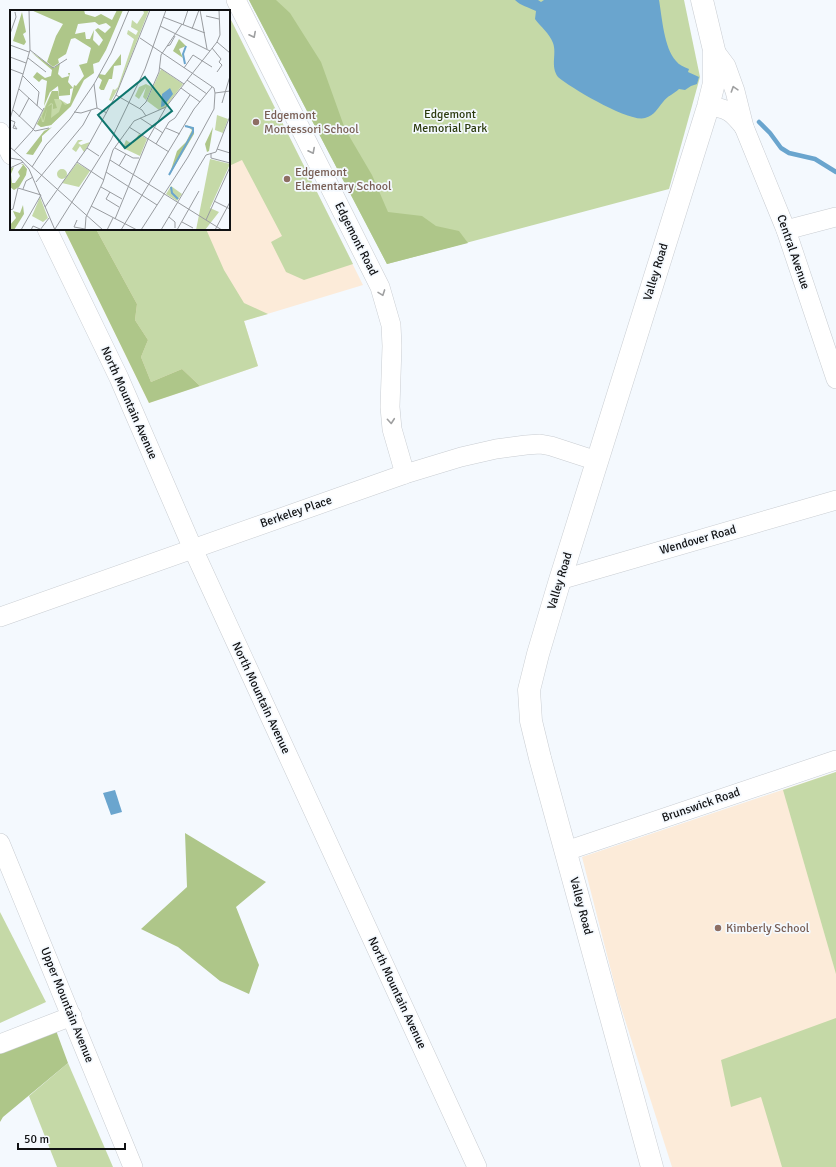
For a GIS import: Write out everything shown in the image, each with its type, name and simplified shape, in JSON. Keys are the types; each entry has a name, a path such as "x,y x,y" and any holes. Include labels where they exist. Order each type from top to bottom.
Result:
{"main road":[{"name":"Valley Road","path":"652,1167 540,758 531,721 529,690 560,580 708,108 714,83 714,50 702,0"}],"street":[{"name":"Edgemont Road","path":"236,0 380,287 391,325 392,346 390,407 392,429 405,474"},
{"name":"Central Avenue","path":"714,50 726,66 735,90 744,127 786,230 836,379"},
{"name":"Central Avenue","path":"708,108 719,107 729,111 744,127"},
{"path":"0,132 10,153"},
{"path":"786,230 836,217"},
{"name":"North Mountain Avenue","path":"47,230 119,378 192,549 477,1167"},
{"name":"Berkeley Place","path":"0,617 405,474 461,457 496,449 540,444 552,446 597,460"},
{"name":"Wendover Road","path":"560,580 836,500"},
{"name":"Brunswick Road","path":"566,851 836,760"},
{"name":"Upper Mountain Avenue","path":"0,843 133,1167"},
{"path":"0,1044 72,1016"}],"shaded area":[{"name":"Edgemont Montessori School","path":"230,18 363,285 244,321 258,366 149,403 64,230 230,230"},
{"name":"Kimberly School","path":"836,772 836,1167 672,1167 618,998 582,857"}],"green space":[{"name":"Edgemont Memorial Park","path":"249,0 684,0 700,77 669,189 387,264"},
{"path":"249,0 276,0 290,13 321,62 345,129 372,175 388,212 422,216 436,226 459,231 468,243 387,264"},
{"path":"230,18 353,264 304,280 286,272 271,242 282,236 242,160 230,166"},
{"path":"64,230 97,230 137,304 135,320 148,340 141,357 151,382 182,369 200,386 149,403"},
{"path":"97,230 206,230 224,270 244,303 268,314 244,321 258,366 200,386 182,369 151,382 141,357 148,340 135,320 137,304"},
{"path":"836,772 836,974 783,790"},
{"path":"185,833 266,882 236,907 259,965 249,994 220,981 178,947 141,929 187,887"},
{"path":"0,912 46,1002 0,1023"},
{"path":"836,1018 836,1167 782,1167 761,1097 731,1107 721,1060"},
{"path":"54,1025 68,1063 3,1117 0,1122 0,1050"},
{"path":"68,1063 113,1167 57,1167 29,1096"}],"water":[{"path":"515,0 538,0 541,2 544,0 659,0 664,32 672,55 677,62 689,69 688,72 699,77 697,84 685,90 679,89 666,98 654,113 645,118 637,118 627,115 601,104 558,77 554,69 554,47 552,40 535,19 536,11"},
{"path":"115,790 122,812 111,815 103,793"}],"waterway":[{"path":"759,122 770,133 781,148 789,153 815,159 836,172"}],"place":[{"name":"Edgemont Montessori School","path":"256,122"},
{"name":"Edgemont Elementary School","path":"287,179"},
{"name":"Kimberly School","path":"718,928"}]}
